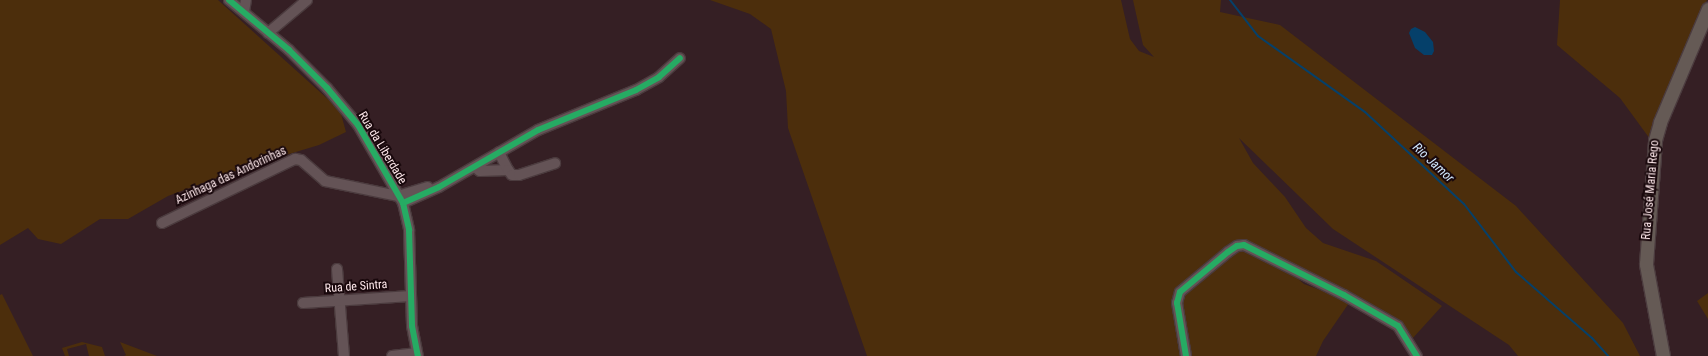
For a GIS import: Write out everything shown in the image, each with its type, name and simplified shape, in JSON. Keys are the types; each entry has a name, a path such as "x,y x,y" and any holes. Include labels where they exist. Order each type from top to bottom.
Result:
{"main road":[{"name":"Rua José Maria Rego","path":"1663,356 1646,264 1655,140 1660,122 1708,9"}],"street":[{"name":"Rua da Liberdade","path":"229,0 268,32 327,88 358,125 401,200 409,230 411,296 417,354"},
{"path":"244,12 246,0"},
{"path":"268,32 307,0"},
{"path":"401,200 442,185 554,123 636,90 659,77 680,58"},
{"path":"500,152 508,170 512,175 519,175 555,163"},
{"name":"Azinhaga das Andorinhas","path":"162,223 295,159 301,160 325,181 401,200"},
{"path":"474,167 480,171 508,170"},
{"path":"1186,356 1178,303 1180,292 1228,252 1237,246 1244,245 1344,295 1398,326 1417,356"},
{"path":"338,269 339,301 344,356"},
{"name":"Rua de Sintra","path":"303,304 411,296"},
{"path":"392,356 417,354"}],"shaded area":[{"path":"0,0 218,0 340,110 346,132 319,145 249,166 168,196 128,219 100,219 61,244 38,239 28,228 0,245"},
{"path":"710,0 1121,0 1130,39 1139,51 1154,57 1143,45 1133,0 1221,0 1220,12 1280,25 1516,206 1623,323 1640,356 1518,356 1509,345 1333,229 1239,138 1253,163 1285,197 1306,228 1323,243 1376,261 1442,306 1412,339 1403,326 1238,241 1230,245 1176,292 1181,356 867,356 788,128 786,91 771,29 750,14"},
{"path":"1560,0 1707,0 1650,139 1620,98 1557,45"},
{"path":"1242,249 1289,271 1304,284 1339,297 1349,303 1323,341 1316,356 1189,356 1181,296 1230,254"},
{"path":"1708,293 1708,319 1697,301"},
{"path":"2,294 33,356 0,356 0,295"},
{"path":"82,342 102,347 105,356 89,356 86,344 67,349 69,356 65,356 62,348"},
{"path":"120,342 157,356 124,356 126,355"}],"water":[{"path":"1415,27 1425,32 1433,42 1434,51 1432,55 1424,55 1415,48 1409,33 1411,29"}],"waterway":[{"name":"Rio Jamor","path":"1230,0 1258,36 1365,112 1464,204 1516,272 1592,338 1608,356"}],"cycle path":[{"path":"229,0 289,50 327,88 358,125 403,203 409,230 412,326 418,356"},
{"path":"403,203 439,187 538,130 636,90 659,77 680,58"},
{"path":"1186,356 1177,303 1180,292 1228,252 1237,246 1244,245 1344,295 1398,326 1417,356"}]}
